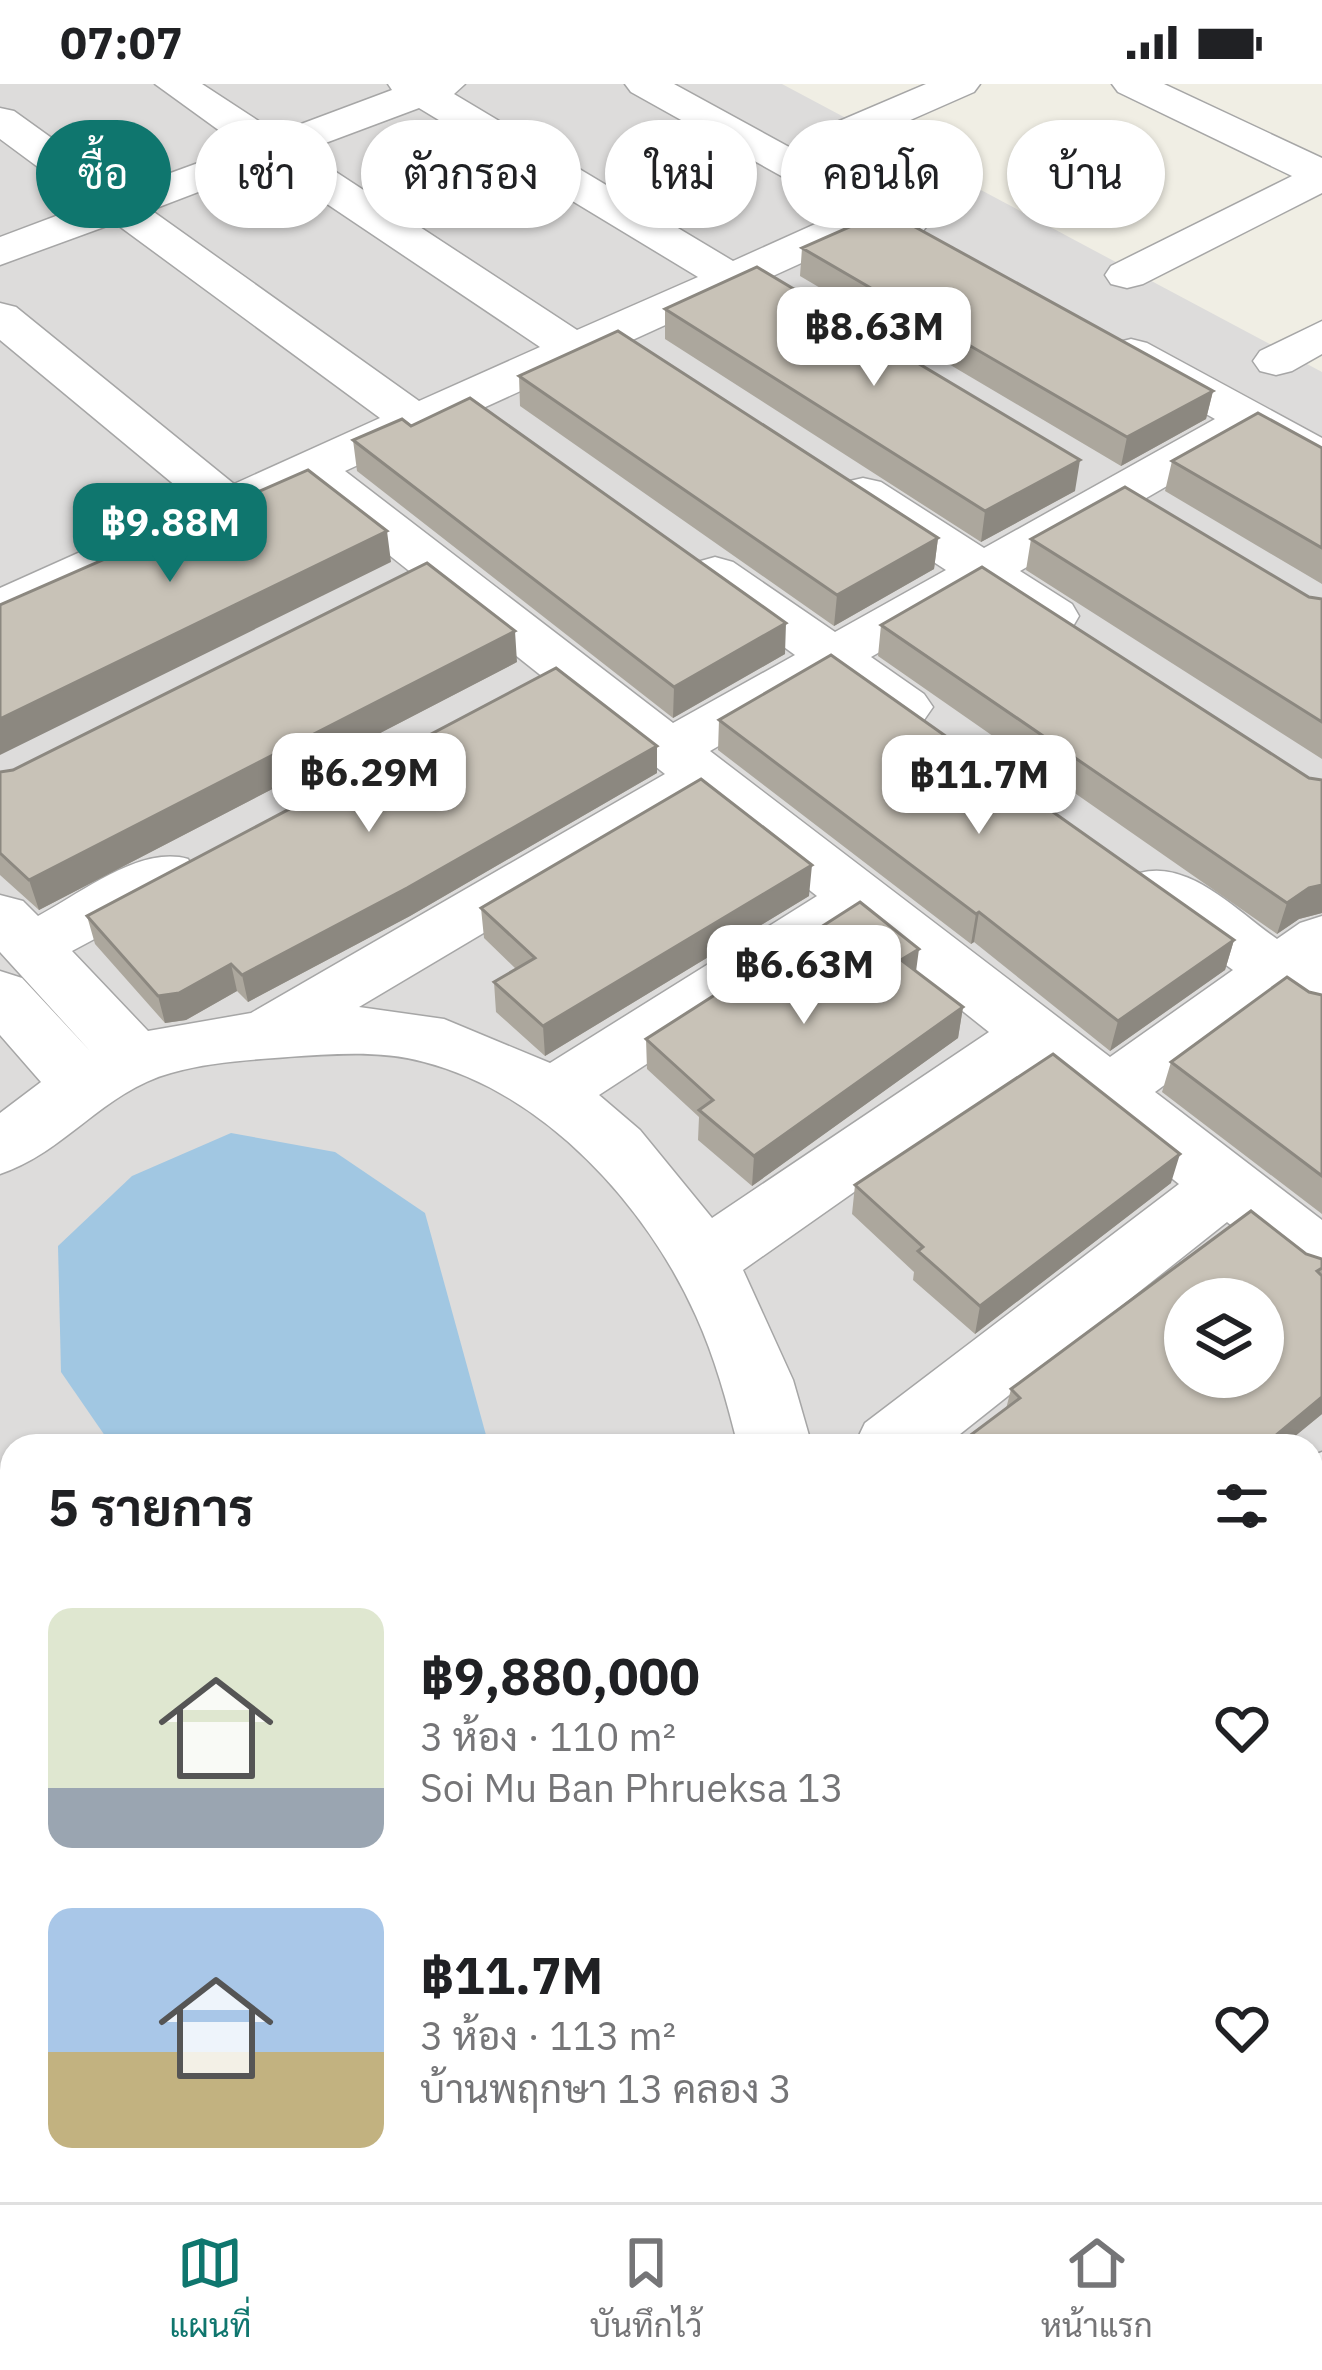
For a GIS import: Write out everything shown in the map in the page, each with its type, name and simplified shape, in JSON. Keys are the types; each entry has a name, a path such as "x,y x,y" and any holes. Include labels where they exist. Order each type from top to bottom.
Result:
{"street":[{"path":"175,84 229,120"},
{"path":"645,84 781,159"},
{"path":"876,120 960,84"},
{"path":"1132,84 1322,176"},
{"path":"337,123 425,87 757,281"},
{"path":"0,120 36,146"},
{"path":"1127,275 1322,176"},
{"path":"337,187 613,346"},
{"path":"0,252 64,228"},
{"path":"149,228 415,421"},
{"path":"10,590 229,505 467,397 613,346 757,281 850,228"},
{"path":"906,228 940,247"},
{"path":"0,317 229,505"},
{"path":"1085,327 1274,391 1322,458"},
{"path":"264,1035 687,763 831,655 1119,490 1274,391 1322,335"},
{"path":"467,397 525,438"},
{"path":"310,468 415,576 562,665 1322,1258"},
{"path":"825,469 1100,647"},
{"path":"678,546 947,737"},
{"path":"501,698 562,665"},
{"path":"110,1074 10,951 215,849"},
{"path":"1109,1091 1307,970 1122,860"},
{"path":"551,1094 860,897"},
{"path":"0,1148 110,1074 226,1038 351,1029 443,1042 551,1094 618,1148 672,1208 703,1261 763,1390 772,1434"},
{"path":"703,1261 1034,1033"},
{"path":"905,1434 1227,1184"}],"shaded area":[{"path":"0,84 782,84 850,120 781,120 781,228 983,228 983,191 1007,204 1007,228 1052,228 1322,372 1322,1434 0,1434"}],"water":[{"path":"231,1133 335,1152 425,1213 486,1434 104,1434 61,1372 58,1246 132,1176"}],"building":[{"path":"847,228 917,228 1213,391 1127,437 802,248"},
{"path":"757,267 1080,460 985,511 665,309"},
{"path":"618,331 938,538 837,595 519,376"},
{"path":"470,398 786,623 674,687 353,440 402,419 411,426"},
{"path":"1258,413 1322,448 1322,548 1172,461"},
{"path":"308,470 387,531 0,719 0,605"},
{"path":"1125,487 1309,597 1322,599 1322,722 1031,539"},
{"path":"427,563 515,631 29,880 0,853 0,772 13,770"},
{"path":"982,567 1309,778 1322,780 1322,885 1287,903 881,625"},
{"path":"831,655 1234,940 1118,1021 719,720"},
{"path":"556,668 657,746 242,975 231,964 179,993 158,996 87,916"},
{"path":"701,779 812,865 543,1026 494,982 535,958 481,908"},
{"path":"860,902 919,949 901,960 963,1007 754,1156 699,1110 713,1100 646,1039"},
{"path":"1287,977 1322,995 1322,1176 1171,1062"},
{"path":"1053,1054 1180,1154 980,1306 918,1251 923,1247 855,1185"},
{"path":"1251,1211 1306,1254 1322,1259 1317,1271 1322,1276 1322,1397 1277,1434 972,1434 1020,1398 1011,1389"}]}
